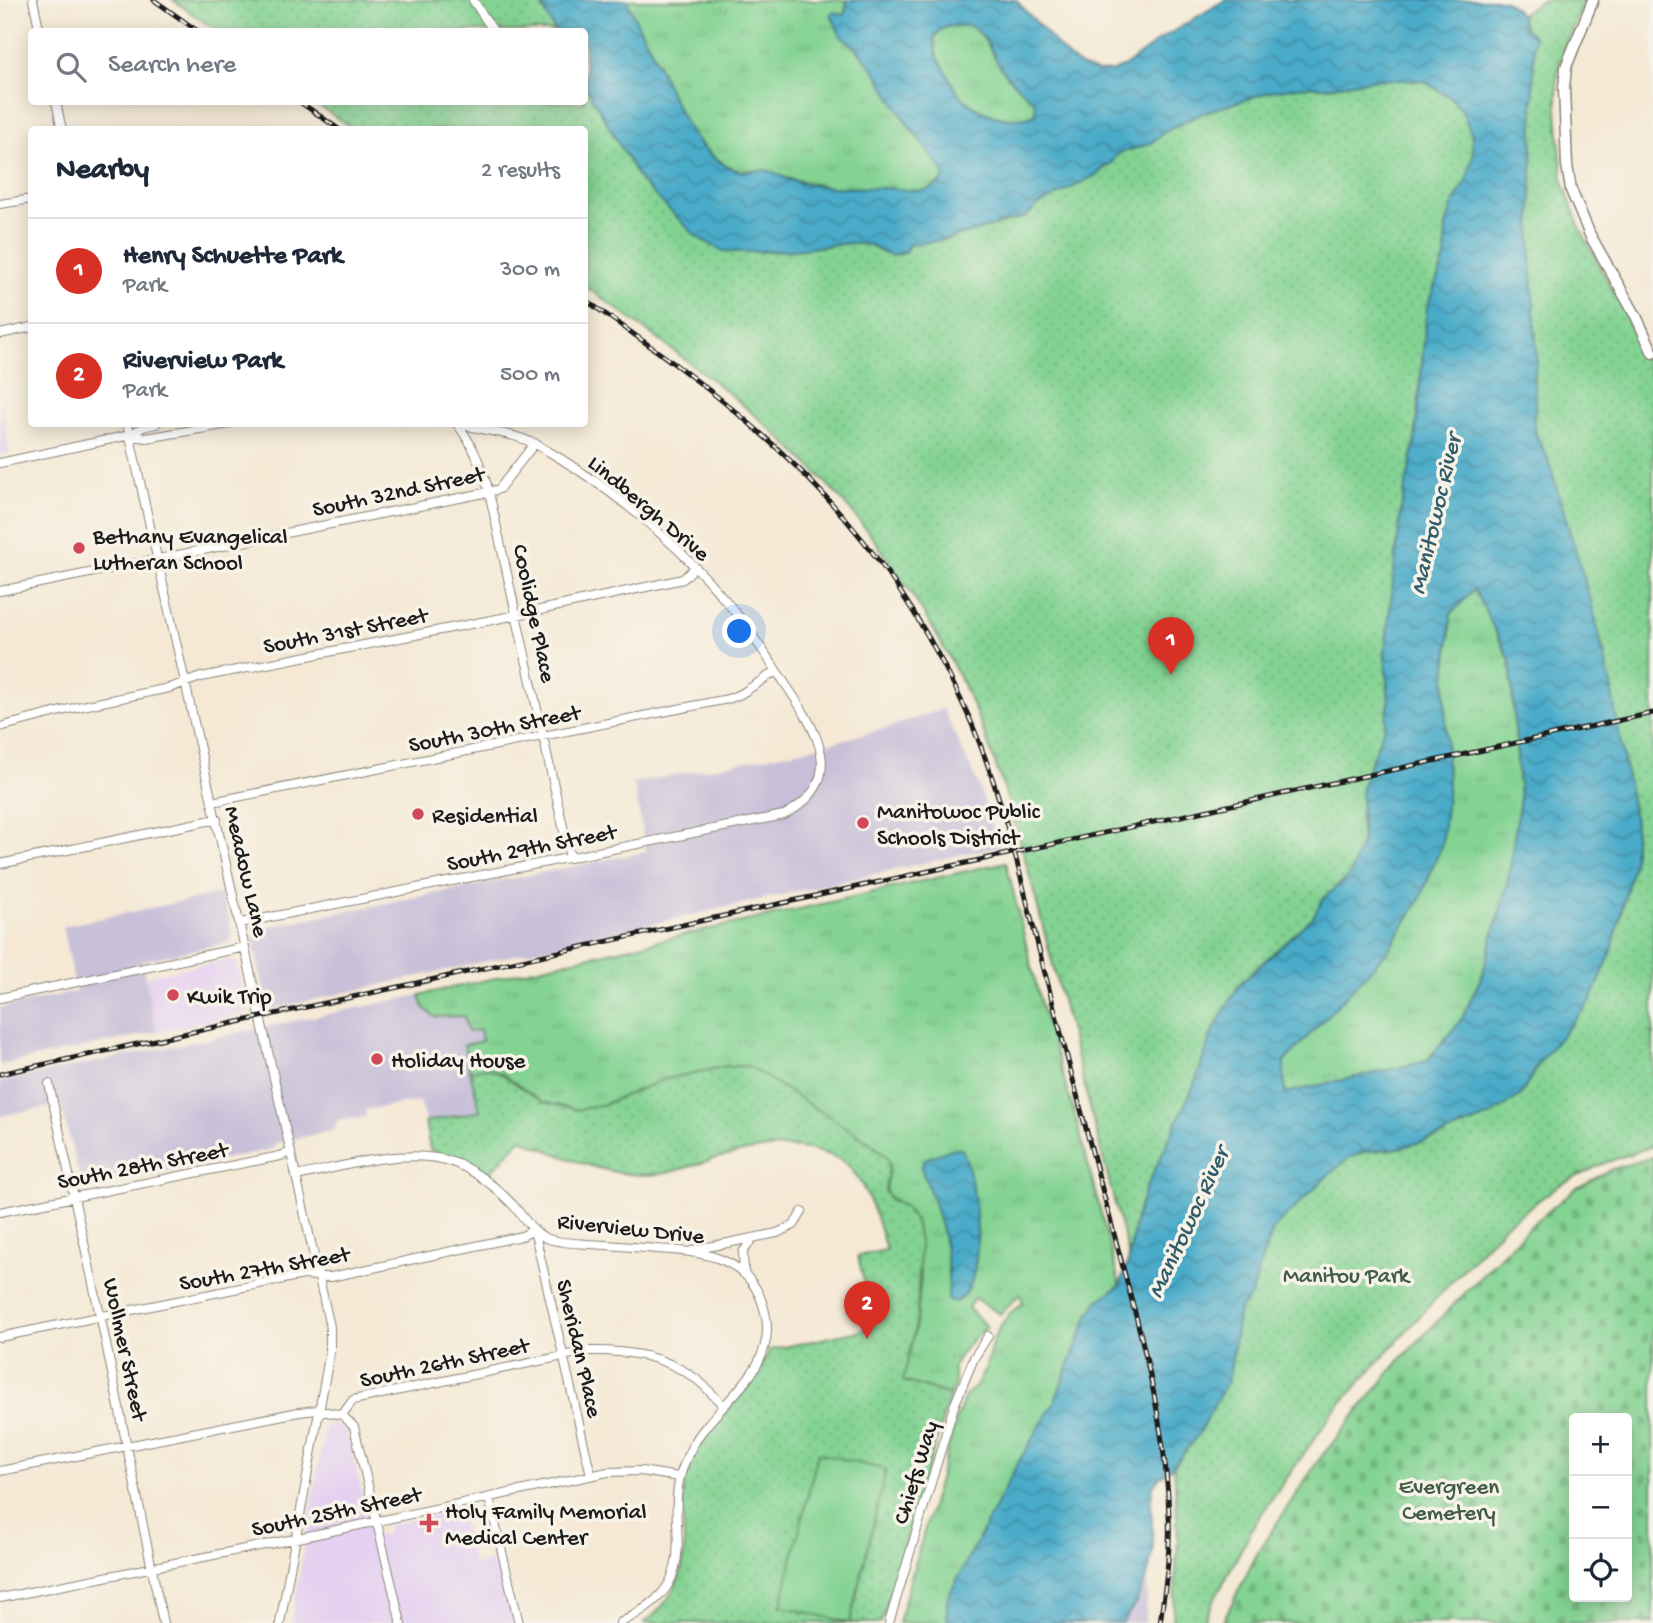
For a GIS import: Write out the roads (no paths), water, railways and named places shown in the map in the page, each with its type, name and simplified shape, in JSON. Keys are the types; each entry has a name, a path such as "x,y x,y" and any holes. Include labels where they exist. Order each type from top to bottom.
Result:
{"street":[{"path":"33,0 39,28"},
{"path":"473,0 491,28"},
{"path":"1592,0 1566,67 1563,88 1567,165 1572,190 1590,234 1636,316 1653,353"},
{"path":"56,105 61,126"},
{"path":"0,204 28,200"},
{"path":"0,334 28,328"},
{"name":"Meadow Lane","path":"128,427 330,1327 330,1352 317,1410 280,1623"},
{"path":"0,463 130,435 143,427"},
{"path":"130,435 146,438 211,427"},
{"name":"Coolidge Place","path":"461,427 480,461 489,492 570,858"},
{"name":"Lindbergh Drive","path":"470,427 508,433 535,443 619,501 695,567 726,601 807,718 823,755 822,773 817,785"},
{"name":"South 32nd Street","path":"0,591 489,492 499,489 535,443"},
{"name":"South 31st Street","path":"0,727 169,688 185,681 683,579 695,567"},
{"name":"South 30th Street","path":"212,802 728,699 741,694 776,671"},
{"name":"South 29th Street","path":"240,923 785,816 802,806 817,785"},
{"path":"0,864 216,819"},
{"path":"0,998 245,947"},
{"name":"Wollmer Street","path":"49,1084 101,1317 163,1623"},
{"name":"South 28th Street","path":"0,1212 291,1152"},
{"name":"Riverview Drive","path":"296,1176 390,1157 437,1158 453,1162 477,1174 512,1203 534,1230 545,1238 571,1243 688,1251 716,1256 744,1274 761,1299 765,1313 767,1334 760,1361 745,1384 698,1437 679,1478 676,1509 679,1546 674,1574 658,1599 620,1623"},
{"path":"688,1251 777,1233 794,1225 802,1212"},
{"name":"South 27th Street","path":"0,1337 303,1275 331,1277 522,1236 534,1230"},
{"name":"Sheridan Place","path":"534,1230 591,1475"},
{"path":"744,1274 743,1252 753,1238"},
{"name":"Chiefs Way","path":"889,1623 954,1406 974,1359 988,1336"},
{"name":"South 26th Street","path":"0,1471 317,1410 342,1415 353,1400 587,1351 619,1350 651,1356 696,1379 723,1406"},
{"path":"342,1415 354,1427 401,1623"},
{"name":"South 25th Street","path":"0,1598 377,1522 591,1475 641,1471 679,1478"},
{"path":"489,1498 519,1623"}],"water":[{"name":"Manitowoc River","path":"539,0 627,0 688,126 698,141 723,164 743,172 766,170 796,182 820,186 915,191 931,188 945,177 877,74 861,53 840,35 831,14 833,12 845,15 847,0 1016,0 1068,57 1097,72 1113,71 1125,66 1159,40 1225,0 1505,0 1516,9 1523,27 1534,37 1531,256 1537,363 1533,376 1536,407 1533,419 1536,435 1548,459 1592,605 1610,681 1635,823 1633,864 1612,950 1592,999 1538,1064 1521,1095 1489,1116 1438,1137 1350,1157 1274,1228 1251,1296 1239,1310 1229,1378 1199,1433 1174,1466 1153,1486 1153,1548 1149,1570 1137,1601 1122,1623 951,1623 947,1617 947,1599 1019,1461 1054,1403 1089,1314 1099,1300 1120,1285 1145,1191 1195,1083 1212,1033 1229,1002 1240,984 1313,917 1324,898 1350,875 1362,840 1361,794 1365,776 1385,726 1389,702 1385,654 1401,510 1415,442 1427,307 1445,258 1446,226 1454,202 1466,181 1473,156 1472,136 1462,110 1451,98 1424,81 1378,79 1272,91 1203,113 1167,130 1149,144 1119,153 1096,175 1038,205 1027,216 948,239 908,245 905,252 891,256 870,245 849,243 794,250 723,251 697,237 641,182 588,90 588,28 553,28","holes":["949,26 971,26 990,47 1003,71 1035,103 1035,115 1005,119 975,108 960,95 935,50 935,36","1474,589 1510,660 1520,798 1508,881 1482,976 1461,1020 1427,1061 1285,1093 1284,1062 1388,951 1421,897 1442,844 1448,788 1445,693 1451,614"]},
{"path":"955,1148 962,1149 967,1163 972,1182 977,1230 977,1254 973,1275 967,1292 956,1302 948,1297 942,1231 921,1168 924,1159"}],"railway":[{"path":"154,0 193,28"},
{"path":"304,105 334,126"},
{"path":"588,302 723,401 818,488 865,543 899,589 929,638 968,715 993,780 1013,846 1154,1393 1168,1491 1169,1529 1160,1623"},
{"path":"0,1074 1653,713"}],"place":[{"name":"Bethany Evangelical Lutheran School","path":"79,548"},
{"name":"Henry Schuette Park","path":"1171,675"},
{"name":"Residential","path":"418,814"},
{"name":"Manitowoc Public Schools District","path":"863,823"},
{"name":"Kwik Trip","path":"173,995"},
{"name":"Holiday House","path":"377,1059"},
{"name":"Riverview Park","path":"867,1339"},
{"name":"Holy Family Memorial Medical Center","path":"429,1523"}],"park label":[{"name":"Manitou Park","path":"1346,1274"},
{"name":"Evergreen Cemetery","path":"1449,1498"}]}
